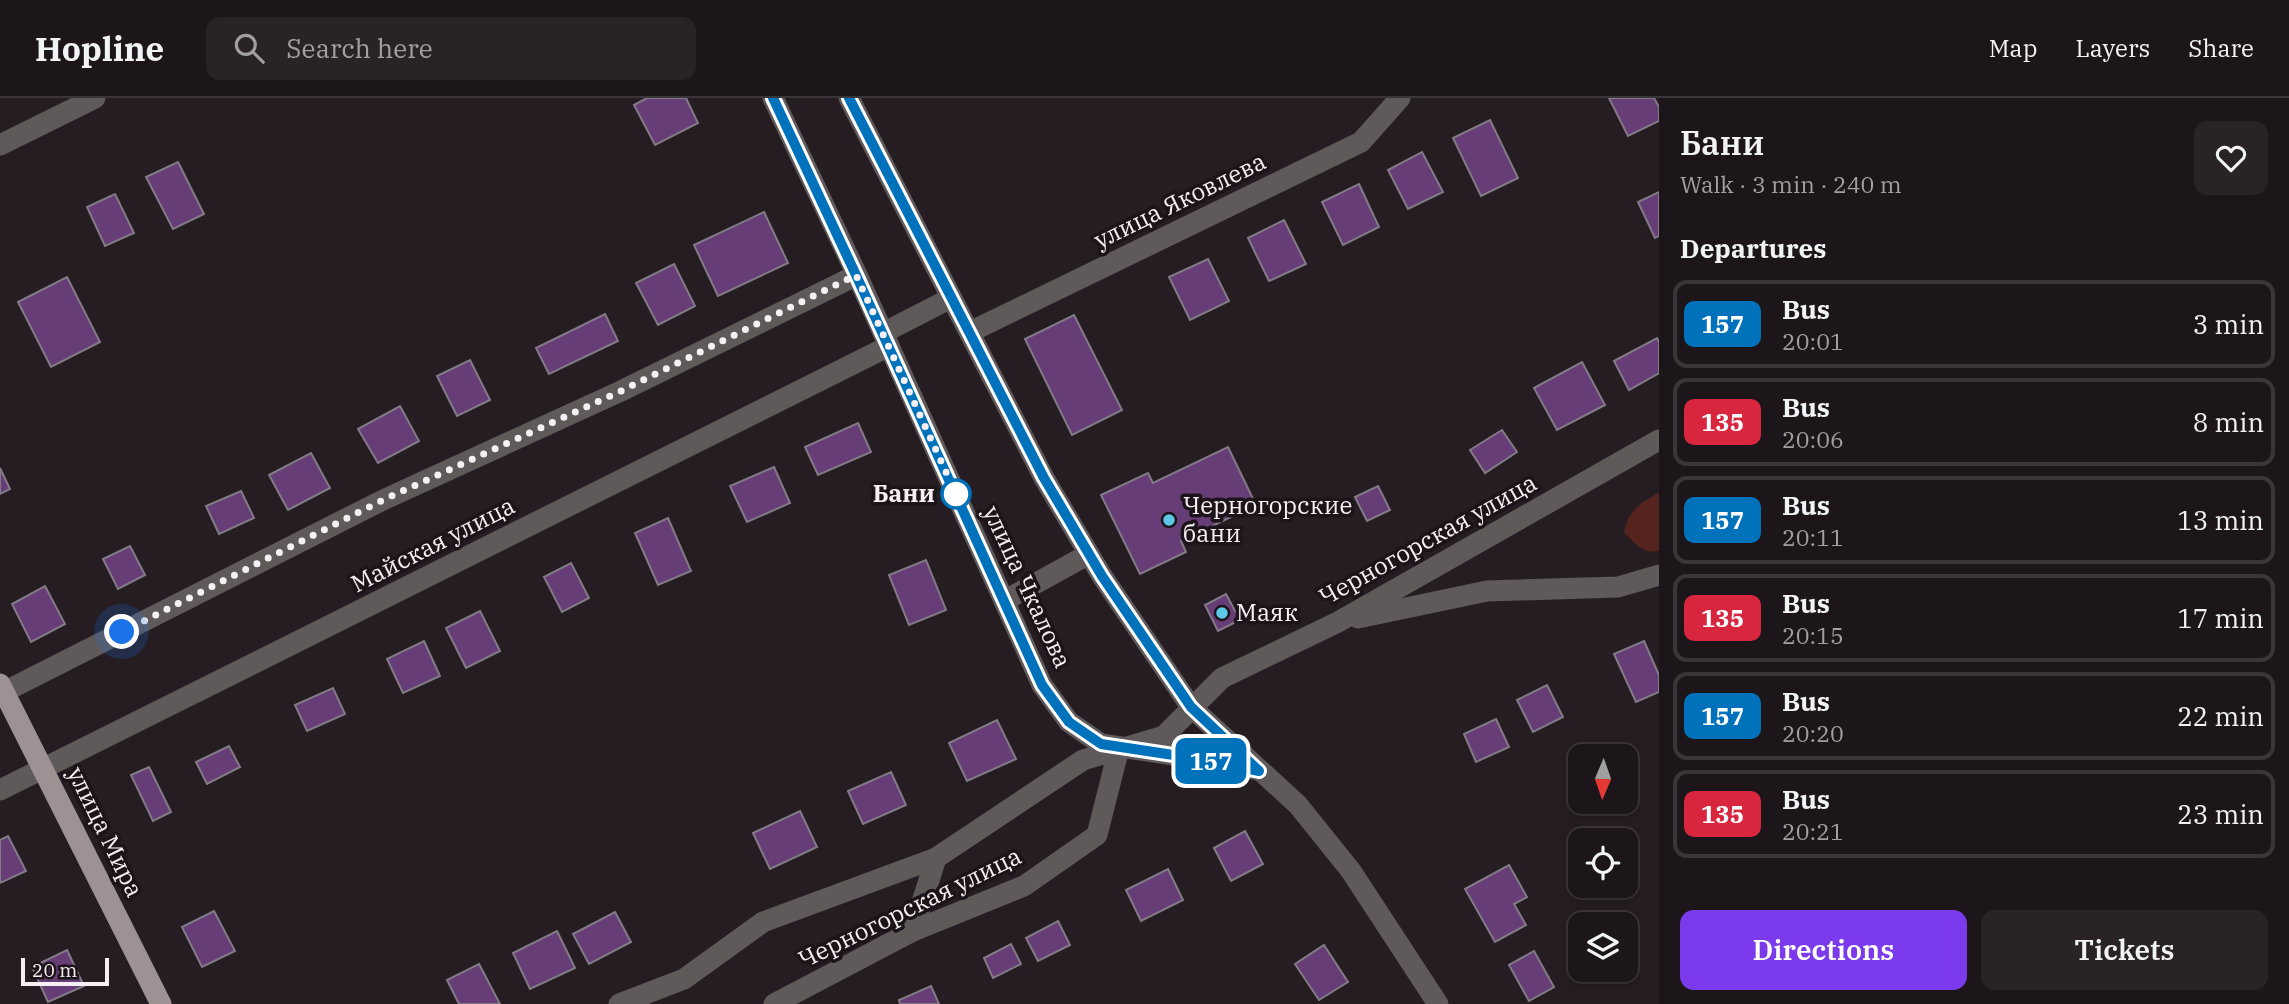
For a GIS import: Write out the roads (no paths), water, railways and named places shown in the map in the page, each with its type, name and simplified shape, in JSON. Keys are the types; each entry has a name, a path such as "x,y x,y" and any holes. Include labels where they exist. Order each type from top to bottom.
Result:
{"main road":[{"name":"улица Мира","path":"1,690 44,769 161,1004"}],"street":[{"path":"0,145 95,98"},
{"name":"улица Чкалова","path":"773,98 886,339 1042,685 1069,722 1101,744 1259,771"},
{"name":"улица Чкалова","path":"849,98 1044,478 1089,554 1191,707 1298,805 1351,871 1438,1004"},
{"name":"улица Яковлева","path":"970,332 1362,142 1400,98"},
{"path":"1,690 383,500 621,391 856,275"},
{"name":"Майская улица","path":"0,790 886,339 951,298"},
{"name":"Черногорская улица","path":"620,1004 684,979 763,922 936,858 1083,760 1164,736 1222,678 1338,622 1659,440"},
{"path":"1004,601 1089,554"},
{"path":"1338,622 1487,591 1618,587 1659,575"},
{"name":"Черногорская улица","path":"774,1004 913,931 1024,886 1097,835 1119,748"},
{"path":"913,931 936,858"}],"place":[{"name":"Бани","path":"956,494"},
{"name":"Черногорские бани","path":"1169,520"},
{"name":"Маяк","path":"1222,613"}]}
